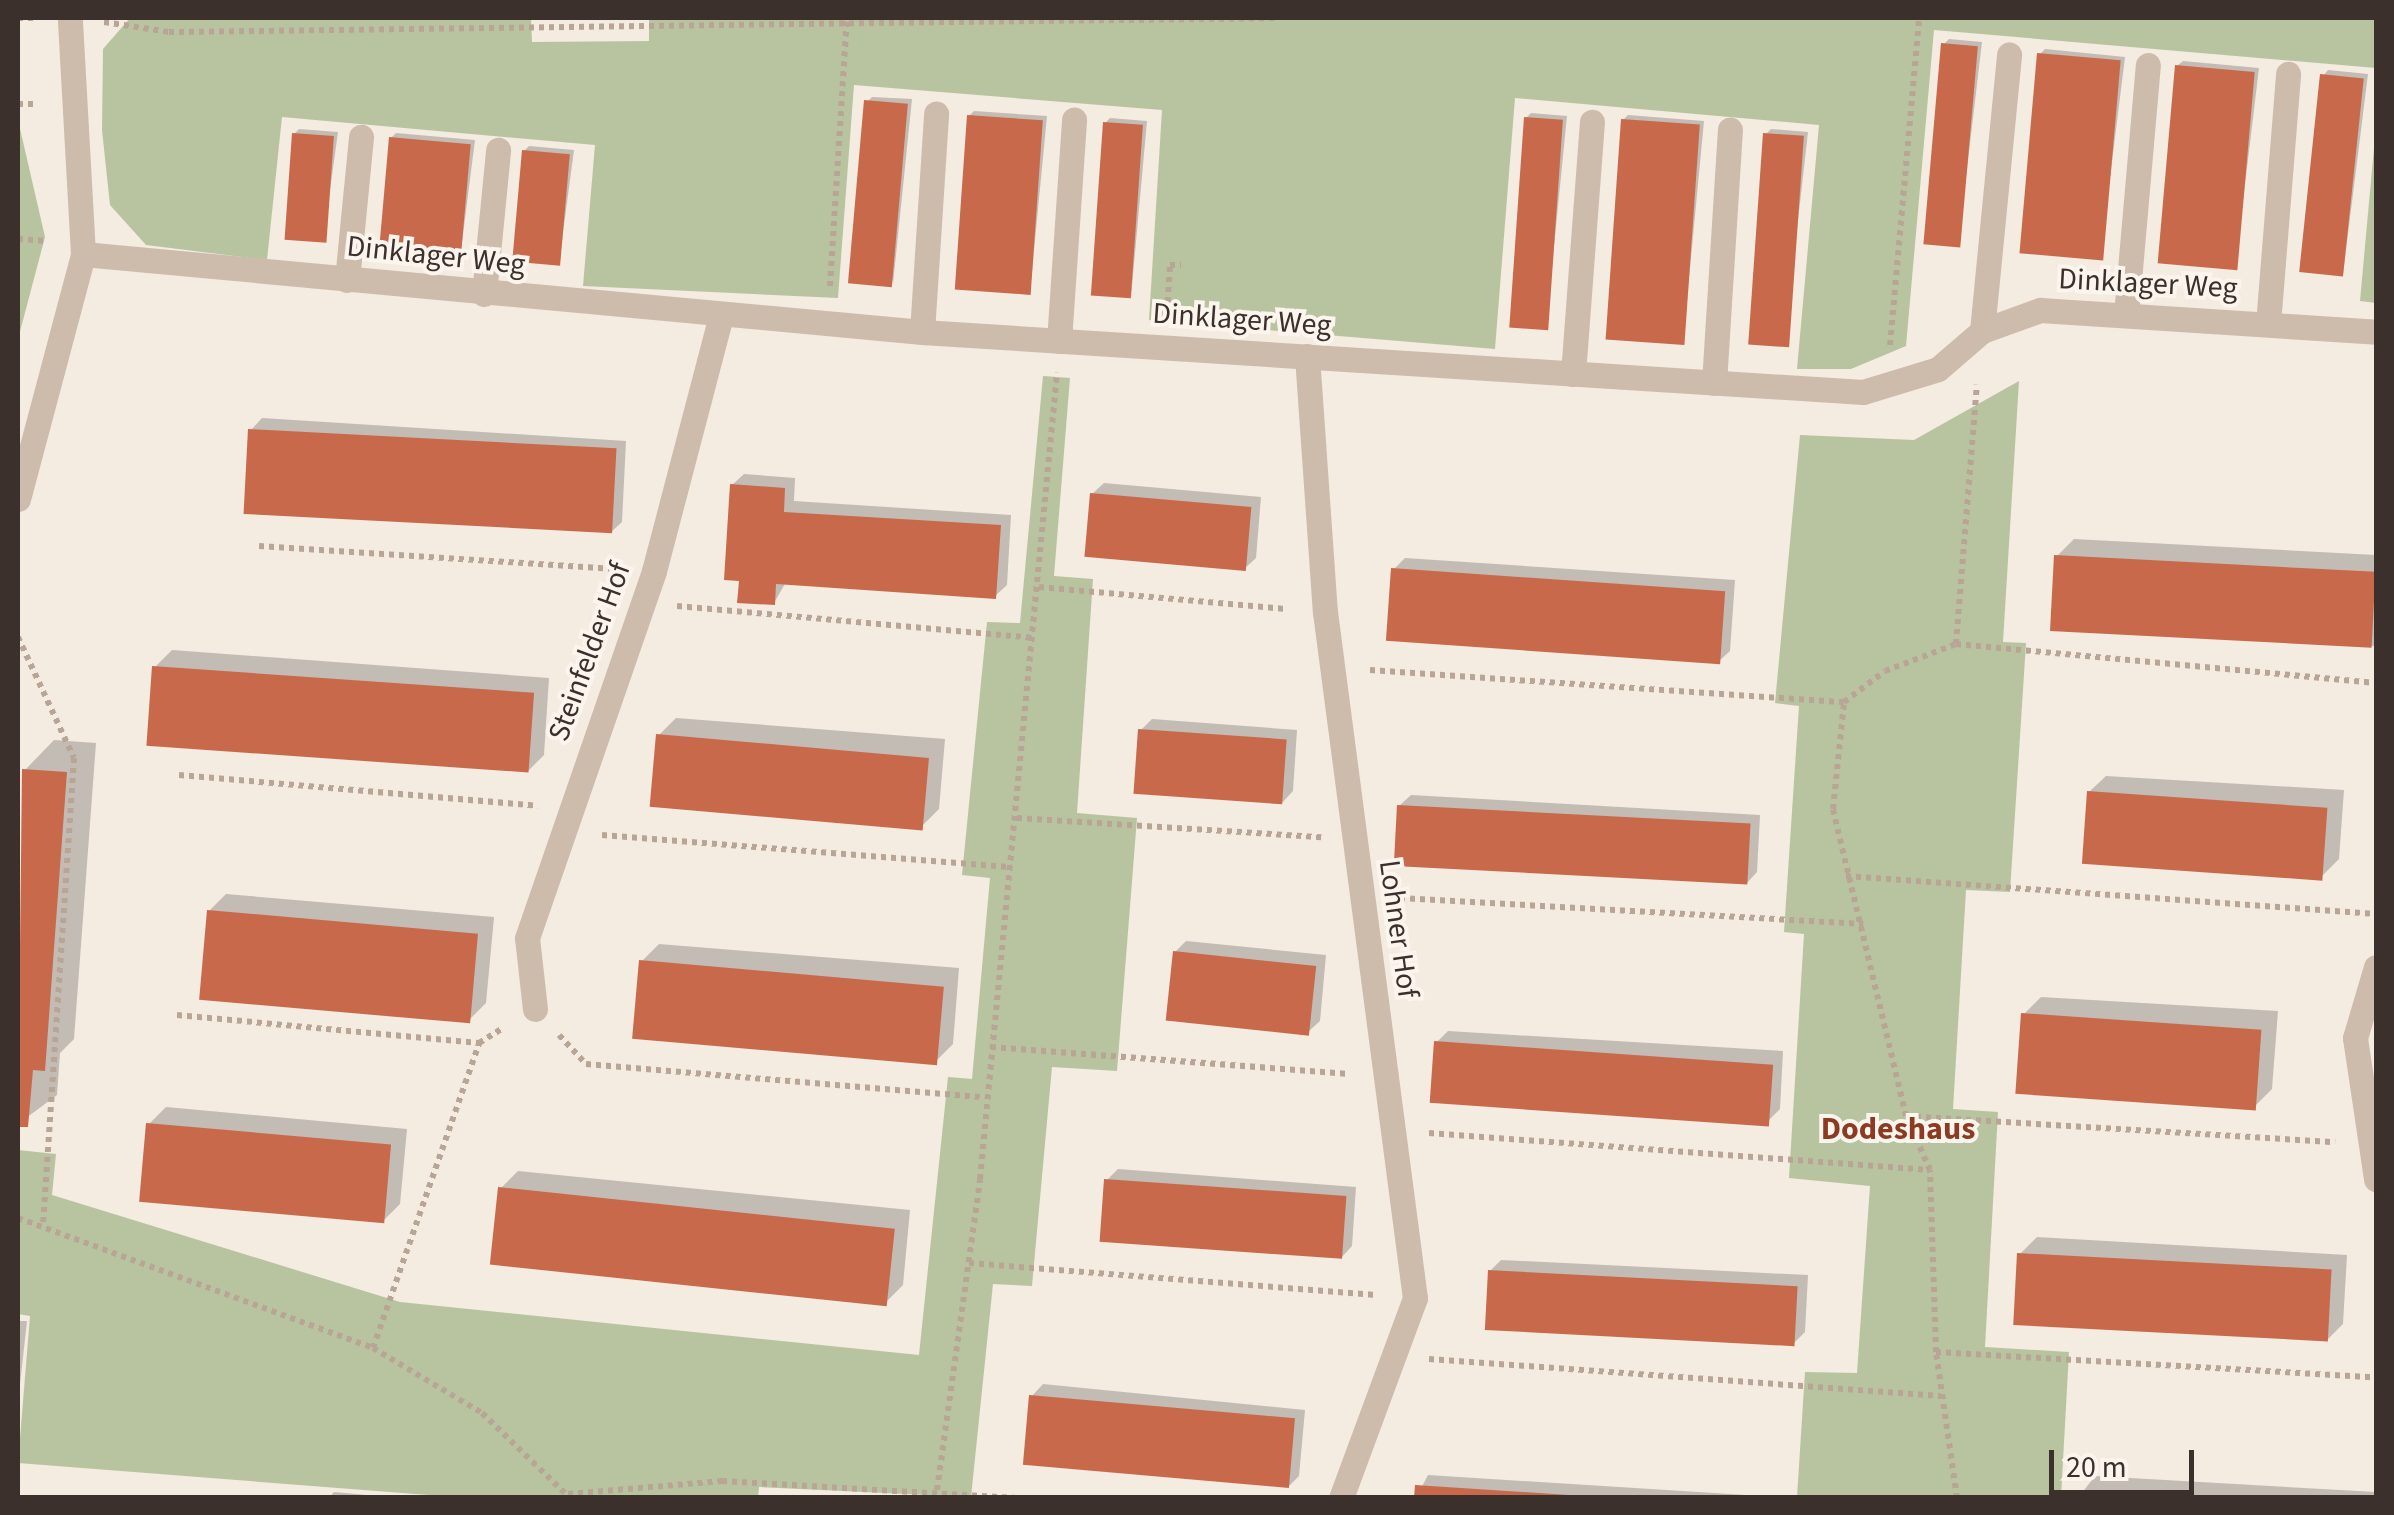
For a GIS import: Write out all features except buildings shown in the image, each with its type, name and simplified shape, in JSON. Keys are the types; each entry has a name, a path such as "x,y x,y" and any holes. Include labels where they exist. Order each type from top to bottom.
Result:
{"street":[{"path":"18,499 83,254 81,19"},
{"path":"1982,330 2008,54"},
{"path":"2126,315 2148,66"},
{"path":"2268,324 2288,74"},
{"path":"922,332 936,113"},
{"path":"1059,341 1074,120"},
{"path":"1573,374 1592,122"},
{"path":"1714,384 1730,130"},
{"path":"347,280 362,137"},
{"path":"484,294 498,150"},
{"name":"Dinklager Weg","path":"83,254 922,332 1714,384 1893,388 1938,369 1982,330 2040,310 2376,332"},
{"name":"Steinfelder Hof","path":"534,1009 527,938 654,571 721,315"},
{"name":"Lohner Hof","path":"1307,356 1325,612 1414,1298 1341,1498"},
{"path":"2376,968 2355,1038 2376,1180"}],"path":[{"path":"18,18 26,18"},
{"path":"203,18 203,31"},
{"path":"81,19 203,31 847,20 1279,18"},
{"path":"1893,388 1919,18"},
{"path":"828,322 847,20"},
{"path":"18,104 36,104"},
{"path":"18,239 48,241"},
{"path":"1164,348 1170,265 1182,265"},
{"path":"1956,644 1982,330"},
{"path":"937,1490 969,1263 984,1097 1012,867 1059,341"},
{"path":"259,546 654,571"},
{"path":"1039,587 1325,612"},
{"path":"641,603 1035,638"},
{"path":"18,638 74,758 42,1228"},
{"path":"1333,668 1844,702 1885,671 1956,644 2376,682"},
{"path":"1844,702 1833,809 1906,1116 1930,1170 1936,1352 1956,1498"},
{"path":"179,776 1012,867"},
{"path":"1017,818 1352,839"},
{"path":"1846,876 2376,914"},
{"path":"1361,895 1863,924"},
{"path":"177,1015 479,1043 534,1009 586,1064 984,1097"},
{"path":"372,1348 479,1043"},
{"path":"991,1047 1385,1076"},
{"path":"1906,1116 2371,1144"},
{"path":"1393,1131 1930,1170"},
{"path":"18,1218 372,1348 482,1413 569,1496 722,1480 937,1490 1017,1498"},
{"path":"969,1263 1414,1298"},
{"path":"1936,1352 2376,1378"},
{"path":"1394,1357 1941,1396"}],"green space":[{"path":"130,18 531,18 532,42 649,41 649,18 2376,18 2376,68 1934,30 1906,346 1851,369 1797,369 1819,125 1515,98 1495,349 1149,320 1162,110 854,85 838,298 583,286 595,145 282,117 267,260 146,245 110,205 102,130 103,49"},
{"path":"18,120 45,237 18,339"},
{"path":"2376,126 2376,303 2360,301"},
{"path":"1043,376 1070,378 1054,576 1093,579 1077,813 1137,818 1117,1071 1052,1067 1032,1286 993,1284 971,1497 759,1487 758,1498 467,1498 18,1463 30,1316 18,1314 18,1150 56,1154 52,1195 400,1302 919,1355 948,1077 972,1079 990,878 962,875 987,622 1020,623"},
{"path":"2019,381 2003,642 2026,643 2010,892 1966,890 1953,1109 1998,1112 1985,1347 2069,1352 2061,1497 1797,1497 1805,1372 1857,1373 1870,1186 1789,1178 1804,934 1784,932 1799,706 1775,703 1800,435 1914,440"}],"district":[{"name":"Dodeshaus","path":"1898,1129"}]}
